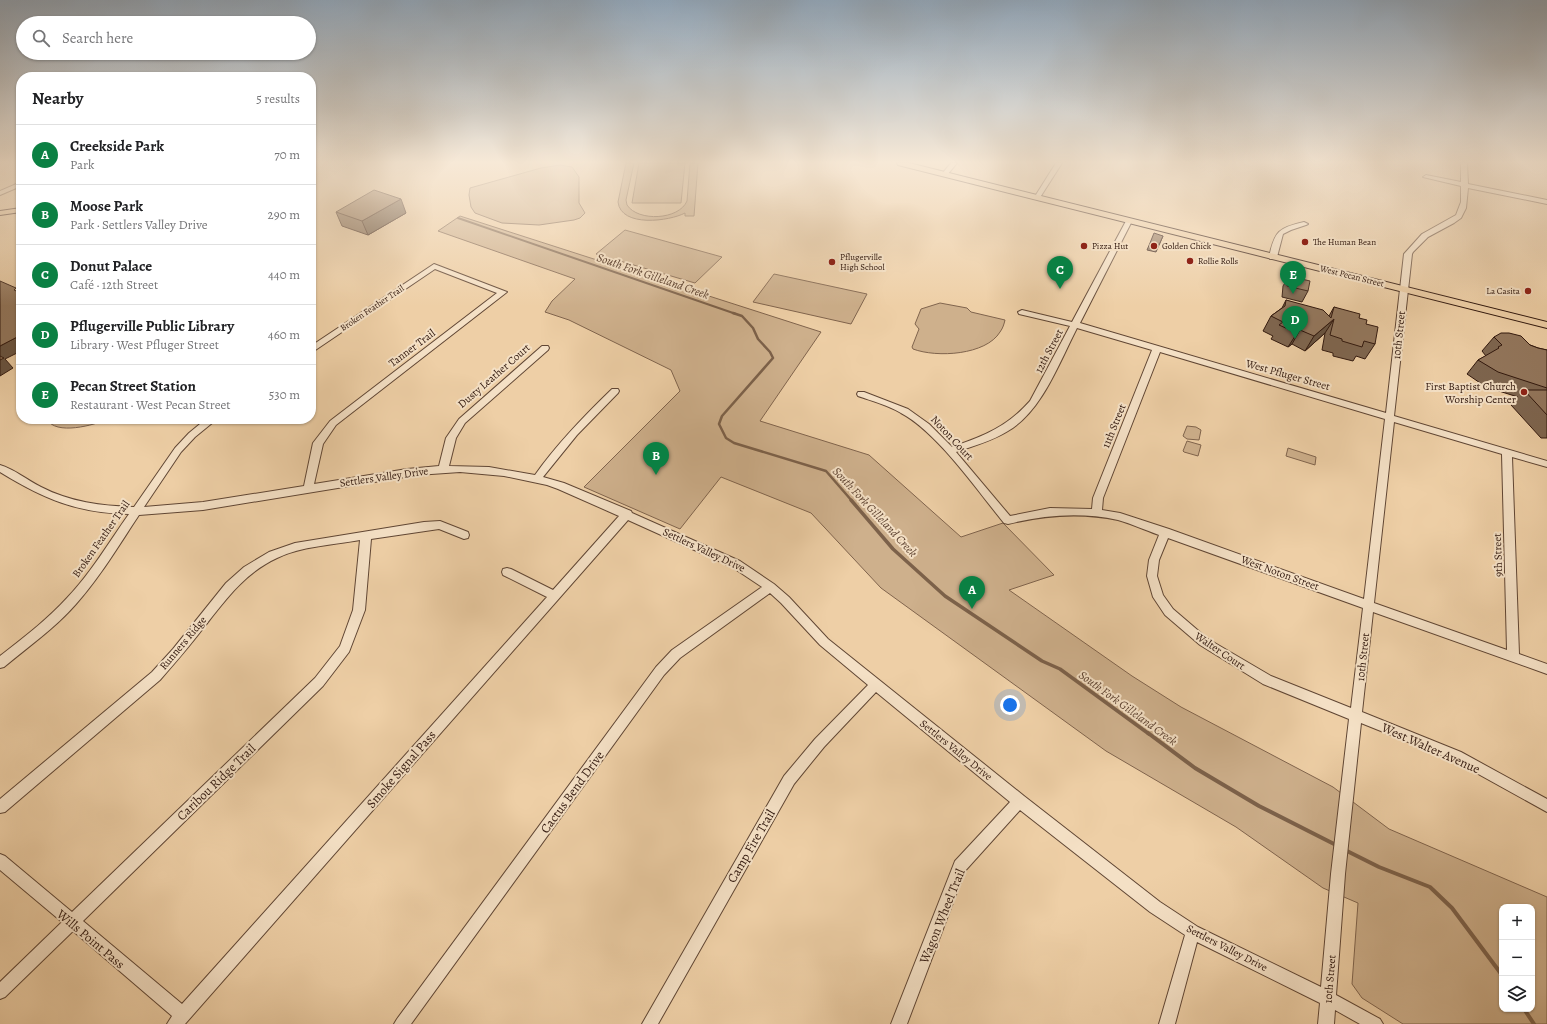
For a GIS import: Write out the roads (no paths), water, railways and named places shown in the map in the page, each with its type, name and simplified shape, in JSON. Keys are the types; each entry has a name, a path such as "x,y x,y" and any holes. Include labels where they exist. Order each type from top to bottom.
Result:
{"main road":[{"path":"0,213 15,211"},
{"name":"West Pecan Street","path":"1088,211 1547,326"},
{"path":"0,219 16,216"}],"street":[{"name":"10th Street","path":"1326,1024 1338,870 1408,254 1416,242 1432,231 1449,223 1462,211"},
{"name":"12th Street","path":"950,451 996,434 1012,425 1024,415 1034,403 1129,221"},
{"path":"1273,257 1278,235 1281,231 1304,224"},
{"name":"Broken Feather Trail","path":"316,347 434,266"},
{"name":"Tanner Trail","path":"308,489 318,443 333,423 503,292 434,266"},
{"name":"West Pfluger Street","path":"1022,312 1076,325 1547,464"},
{"name":"Dusty Leather Court","path":"443,469 451,438 462,420 469,412 545,348"},
{"name":"11th Street","path":"1097,512 1098,498 1157,349"},
{"path":"537,478 553,455 570,436 615,391"},
{"name":"Noton Court","path":"861,394 905,411 926,426 950,451 1008,520"},
{"name":"Broken Feather Trail","path":"0,663 27,642 71,602 89,580 135,511 186,440 206,424"},
{"name":"9th Street","path":"1507,452 1513,656"},
{"name":"Settlers Valley Drive","path":"0,468 54,498 96,508 135,511 169,510 206,506 396,474 443,469 500,471 537,478 561,486 627,514 736,564 770,587 785,600 824,642 876,685 1123,883 1193,932 1329,999 1375,1024"},
{"name":"West Noton Street","path":"1008,520 1028,514 1051,511 1097,512 1120,517 1547,669"},
{"name":"Smoke Signal Pass","path":"179,1020 627,514"},
{"name":"Runners Ridge","path":"0,807 156,676 177,653 230,586 248,570 273,555 295,547 424,526 440,525 464,534"},
{"name":"Walter Court","path":"1165,532 1154,560 1152,576 1158,597 1169,612 1204,642 1236,663 1267,680 1356,716"},
{"name":"Caribou Ridge Trail","path":"0,992 324,677 345,649 360,610 366,535"},
{"path":"507,572 554,596"},
{"name":"Cactus Bend Drive","path":"402,1024 660,671 676,654 770,587"},
{"name":"Camp Fire Trail","path":"650,1024 789,780 825,735 876,685"},
{"name":"West Walter Avenue","path":"1356,716 1457,756 1547,806"},
{"name":"Wagon Wheel Trail","path":"899,1024 960,866 1019,801"},
{"name":"Wills Point Pass","path":"0,861 71,922 179,1020"},
{"path":"1167,1024 1193,932"}],"waterway":[{"name":"South Fork Gilleland Creek","path":"458,218 736,314"},
{"name":"South Fork Gilleland Creek","path":"736,314 742,316 753,328 758,339 770,352 773,358 722,416 719,424 726,438 734,443 826,471 852,501"},
{"name":"South Fork Gilleland Creek","path":"851,500 893,549 945,596 1042,661 1060,669 1149,734"},
{"name":"South Fork Gilleland Creek","path":"1148,733 1195,768 1259,806 1338,846"},
{"name":"South Fork Gilleland Creek","path":"1345,850 1379,867 1430,887 1452,908 1499,971"},
{"name":"South Fork Gilleland Creek","path":"1526,1012 1534,1024"}],"place":[{"name":"The Human Bean","path":"1305,242"},
{"name":"Pizza Hut","path":"1084,246"},
{"name":"Golden Chick","path":"1154,246"},
{"name":"Rollie Rolls","path":"1190,261"},
{"name":"Pflugerville High School","path":"832,262"},
{"name":"Donut Palace","path":"1060,289"},
{"name":"La Casita","path":"1528,291"},
{"name":"Pecan Street Station","path":"1293,294"},
{"name":"Pflugerville Public Library","path":"1295,339"},
{"name":"First Baptist Church Worship Center","path":"1524,392"},
{"name":"Moose Park","path":"656,475"},
{"name":"Creekside Park","path":"972,609"}]}
